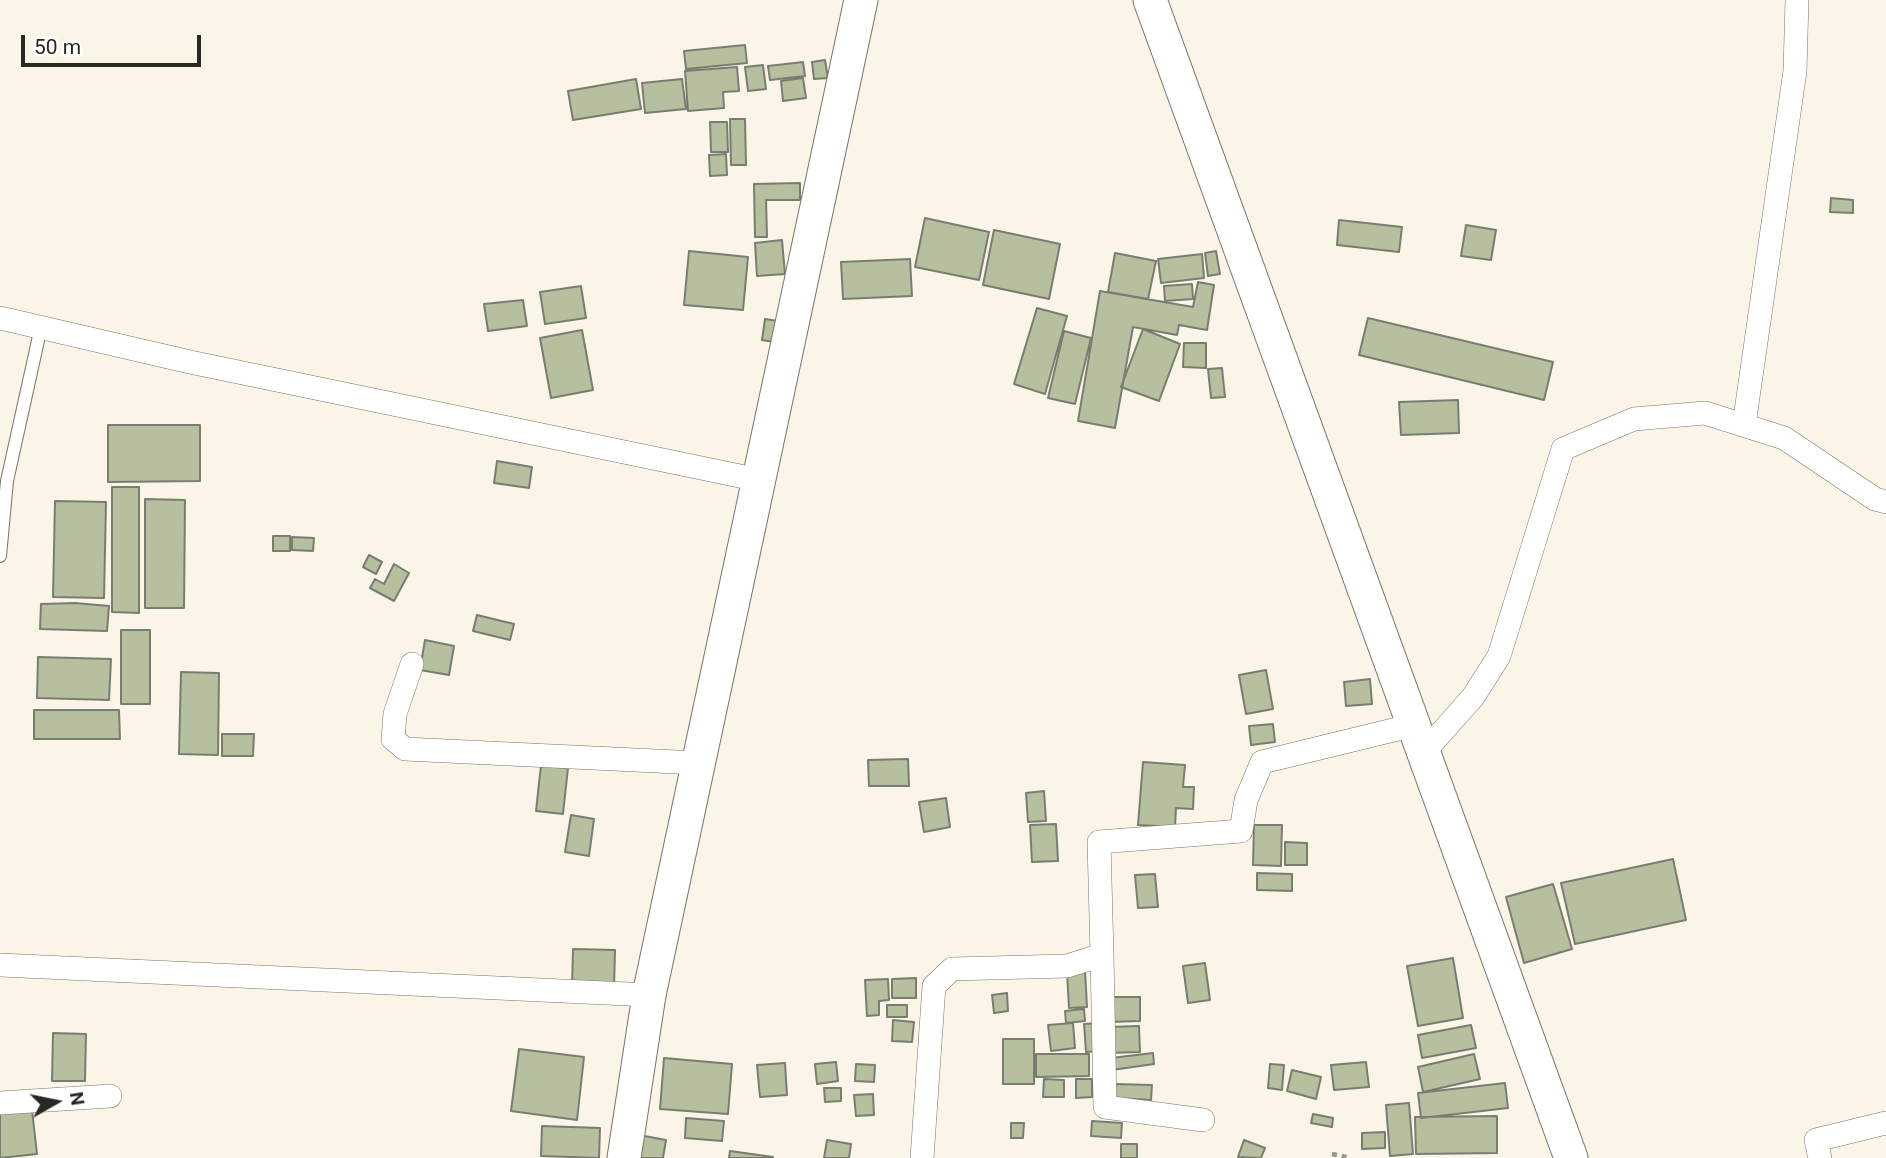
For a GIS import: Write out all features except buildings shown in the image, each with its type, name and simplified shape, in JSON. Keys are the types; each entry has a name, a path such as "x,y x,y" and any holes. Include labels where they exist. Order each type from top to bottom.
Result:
{"main road":[{"path":"624,1158 649,995 861,0"},
{"path":"1150,0 1571,1158"}],"street":[{"path":"1744,425 1795,71 1797,0"},
{"path":"0,318 190,362 759,480"},
{"path":"1203,1120 1105,1107 1099,842 1241,831 1246,800 1262,762 1419,738 1473,697 1499,656 1563,449 1634,419 1705,413 1784,438 1875,499 1886,502"},
{"path":"412,664 396,715 393,739 405,748 698,763"},
{"path":"922,1158 934,986 952,969 1067,966 1102,955"},
{"path":"0,965 649,995"},
{"path":"0,1103 110,1096"},
{"path":"1820,1158 1816,1140 1886,1124"}],"lane":[{"path":"0,556 7,481 41,327"}],"path":[{"path":"1332,1154 1350,1158"}]}
